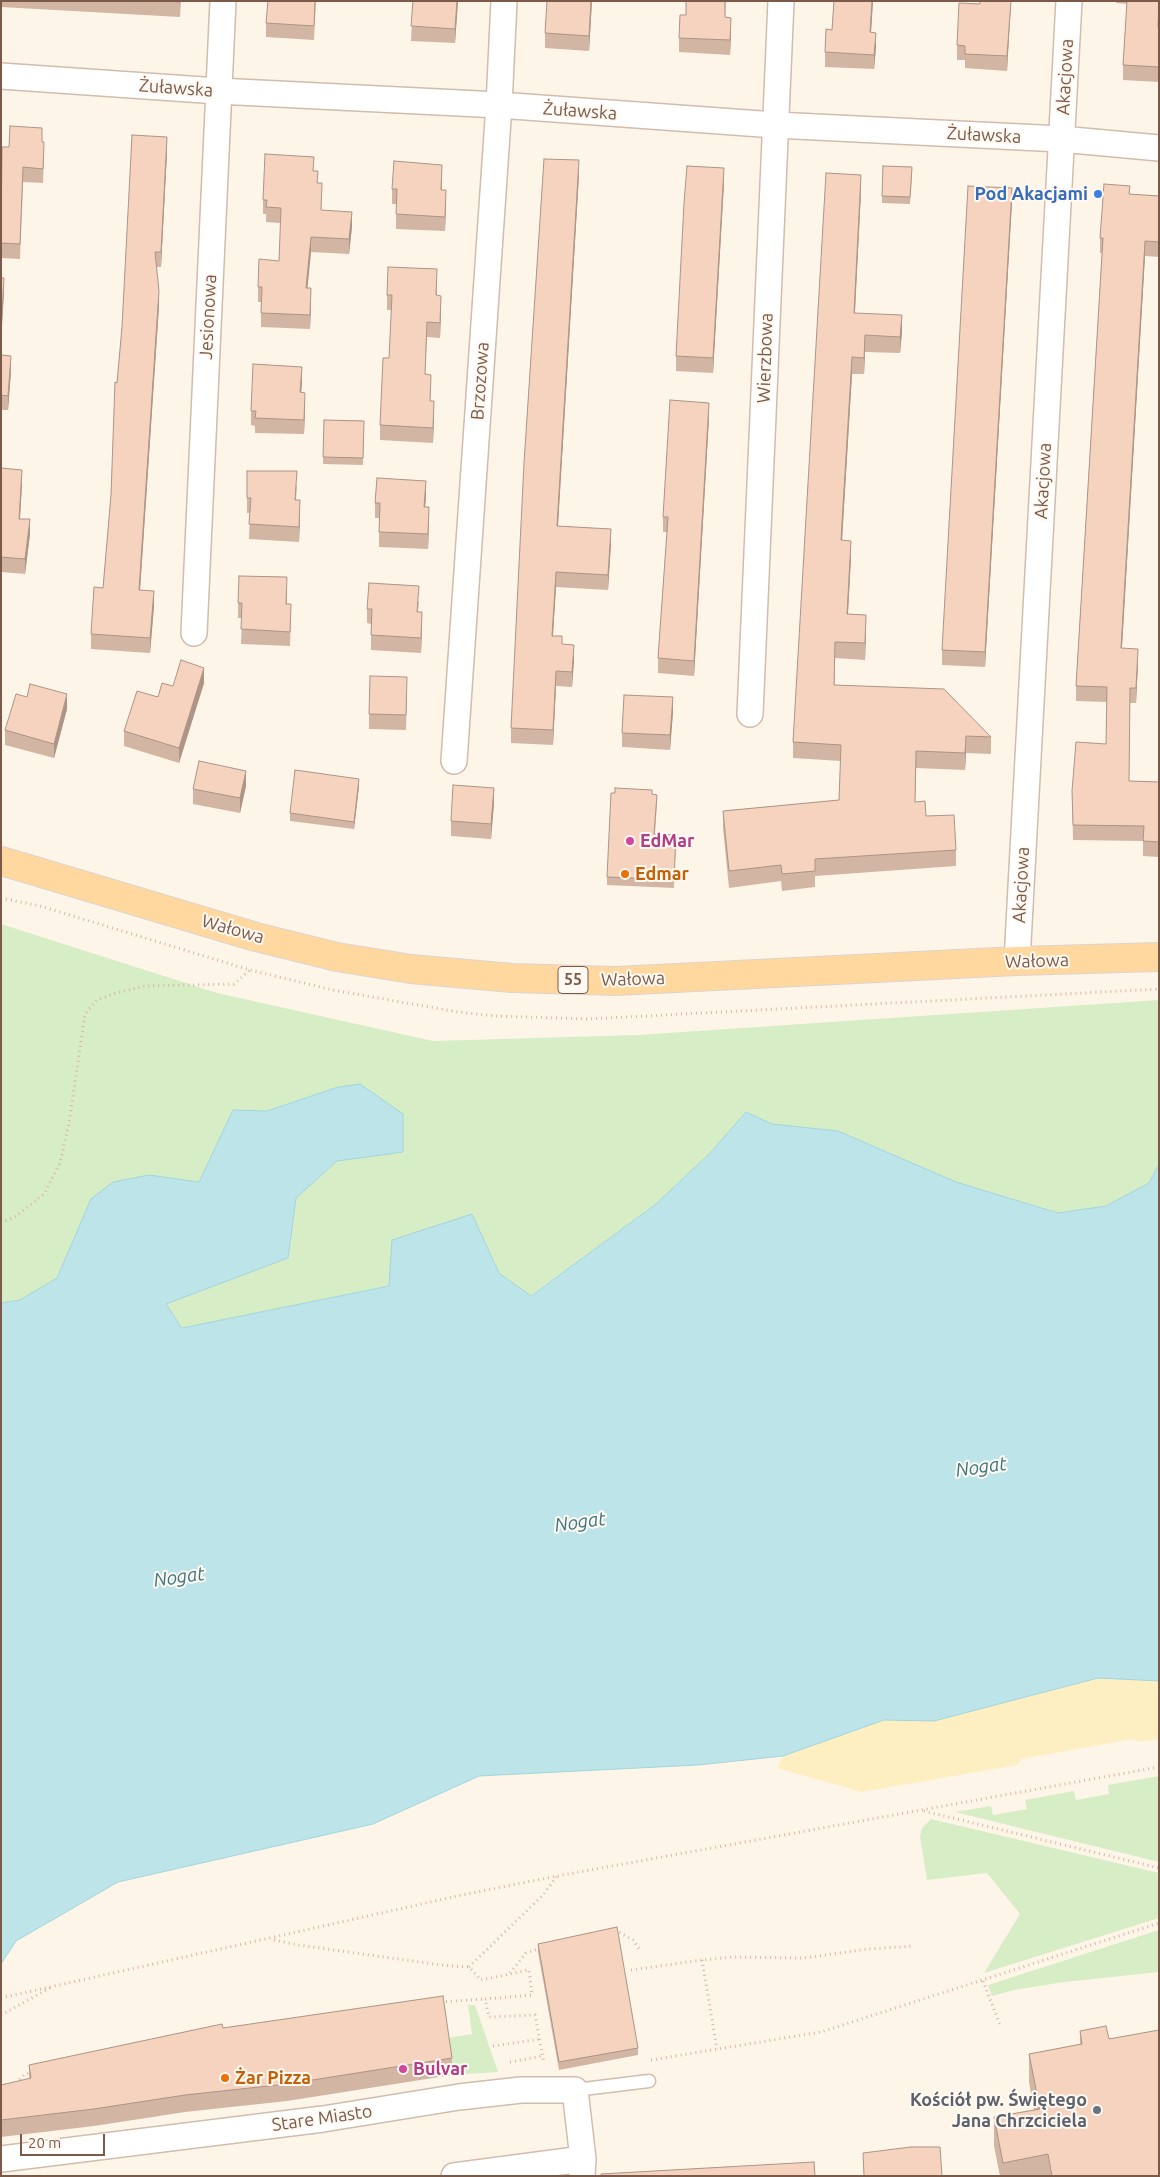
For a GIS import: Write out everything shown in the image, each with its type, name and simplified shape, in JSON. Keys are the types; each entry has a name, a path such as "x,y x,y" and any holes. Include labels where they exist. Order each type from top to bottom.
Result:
{"main road":[{"name":"Wałowa","path":"1,861 256,937 336,957 411,969 512,978 616,981 1017,961 1159,957"}],"street":[{"name":"Jesionowa","path":"194,633 223,1"},
{"name":"Brzozowa","path":"454,761 499,105 504,1"},
{"name":"Wierzbowa","path":"750,714 781,1"},
{"name":"Akacjowa","path":"1017,961 1070,1"},
{"name":"Żuławska","path":"1,76 218,91 499,105 775,125 1061,139 1159,148"},
{"name":"Stare Miasto","path":"1,2159 323,2119 459,2097 521,2090 575,2090"},
{"path":"454,2176 583,2167 575,2090"}],"lane":[{"path":"575,2090 649,2081"}],"path":[{"path":"1,1223 16,1216 44,1194 60,1163 69,1123 85,1014 97,1000 145,986 234,984 250,972 256,937"},
{"path":"1,1998 462,1895 557,1876 1159,1767"},
{"path":"920,1810 1159,1868"},
{"path":"469,1967 542,1895 557,1876"},
{"path":"646,2061 821,2032 1159,1923"},
{"path":"607,1931 616,1930 633,1940 639,1949"},
{"path":"271,1939 298,1945 441,1965 469,1967 482,1980 529,1970 532,1995 432,2004"},
{"path":"631,1970 732,1957 804,1958 868,1949 914,1946"},
{"path":"510,1974 526,1953 544,1947"},
{"path":"702,1960 717,2049"},
{"path":"983,1981 1000,2025"},
{"path":"1,2015 55,1986"},
{"path":"484,1999 489,2017 535,2015 542,2057 508,2062"},
{"path":"493,2046 540,2039"},
{"path":"15,2084 25,2074 33,2073"}],"green space":[{"path":"1,924 217,993 433,1041 638,1035 1159,1000 1159,1164 1149,1183 1106,1206 1058,1213 956,1182 838,1131 771,1124 746,1112 710,1153 656,1204 530,1296 499,1273 472,1214 390,1286 183,1328 165,1304 288,1258 296,1198 337,1160 403,1152 338,1087 266,1111 233,1110 199,1182 149,1175 91,1200 57,1278 20,1300 1,1303"},
{"path":"1159,1776 1159,1862 955,1812 991,1806 993,1815 1027,1809 1025,1800 1074,1791 1076,1800 1109,1794 1108,1785"},
{"path":"931,1819 1159,1873 1159,1918 984,1973 1020,1914 987,1873 927,1880 920,1837 922,1828"},
{"path":"1159,1930 1159,1972 1064,1982 1014,1990 992,1996 988,1985"},
{"path":"468,2005 475,2005 498,2072 452,2075 447,2038 472,2034"}],"sand":[{"path":"1098,1678 1159,1681 1159,1739 1138,1742 1133,1739 1021,1759 1017,1765 862,1792 777,1768 783,1756 884,1720 934,1721"}],"water":[{"name":"Nogat","path":"360,1084 403,1114 403,1152 337,1161 296,1198 288,1258 166,1304 182,1328 389,1286 392,1240 472,1214 499,1273 531,1296 656,1204 710,1153 746,1112 772,1124 838,1131 956,1182 1058,1213 1106,1206 1149,1183 1159,1164 1159,1681 1098,1678 934,1721 884,1720 783,1756 698,1765 479,1776 373,1824 118,1882 16,1941 1,1964 1,1303 20,1300 57,1278 91,1199 113,1182 149,1175 199,1182 233,1110 267,1111 338,1087"}],"building":[{"path":"268,1 315,1 314,26 266,23"},
{"path":"413,1 457,1 455,29 411,26"},
{"path":"547,1 591,1 589,36 545,33"},
{"path":"686,1 725,1 725,17 731,18 730,40 679,38 680,15 686,15"},
{"path":"834,1 872,1 870,32 876,33 874,55 825,52 826,29 832,30"},
{"path":"980,1 1011,1 1007,56 965,54 965,46 957,45 959,3 980,4"},
{"path":"1127,1 1159,1 1159,67 1123,65"},
{"path":"10,126 42,128 42,142 44,142 43,169 23,167 20,244 1,243 2,147 9,147"},
{"path":"132,135 167,137 161,252 155,252 159,291 139,590 154,591 150,638 91,634 94,587 103,588 111,495 115,382 117,383 122,327"},
{"path":"265,154 314,157 313,171 318,171 317,183 322,183 321,210 352,212 349,239 311,237 306,288 311,288 310,315 261,313 262,287 258,287 259,259 279,261 281,208 266,207 267,200 263,200"},
{"path":"544,159 579,160 557,526 611,529 608,575 556,572 552,636 562,636 562,644 574,645 572,672 556,671 553,730 511,728 524,463"},
{"path":"394,161 442,165 441,190 446,190 445,217 396,214 397,189 392,189"},
{"path":"687,166 724,168 713,358 676,356"},
{"path":"883,166 912,167 910,197 882,196"},
{"path":"826,173 861,175 854,313 902,315 900,337 865,335 864,358 852,357 841,540 851,541 847,614 866,615 865,643 835,642 834,685 944,689 991,737 966,736 965,753 916,751 915,802 925,801 926,816 954,815 956,850 815,859 815,871 782,874 781,865 729,871 723,811 839,800 841,745 793,742"},
{"path":"1104,184 1130,186 1129,194 1159,196 1159,242 1145,241 1121,648 1138,649 1136,688 1130,688 1129,781 1159,782 1159,842 1143,841 1144,826 1073,825 1072,791 1076,742 1106,744 1107,687 1076,686 1103,238 1100,238"},
{"path":"968,186 1012,188 985,652 942,650"},
{"path":"388,267 437,269 436,295 441,296 440,323 427,322 425,374 431,375 430,401 434,401 433,428 380,425 383,358 389,358 392,295 387,295"},
{"path":"1,278 4,278 1,329"},
{"path":"1,355 11,356 8,396 1,395"},
{"path":"253,364 302,367 300,392 305,393 304,420 255,418 256,411 251,411"},
{"path":"670,400 709,403 694,661 658,658 668,517 663,517"},
{"path":"324,420 364,421 363,458 323,457"},
{"path":"1,468 22,470 19,519 30,519 25,559 1,557"},
{"path":"247,471 297,471 295,500 300,500 299,527 249,524 251,498 247,498"},
{"path":"377,478 426,481 424,507 429,507 428,534 379,532 380,503 375,503"},
{"path":"239,576 287,577 286,604 291,604 290,632 241,629 242,603 238,603"},
{"path":"369,583 419,586 417,612 422,612 421,638 371,635 372,609 367,609"},
{"path":"181,660 204,668 179,748 124,731 137,691 158,697 162,683 173,686"},
{"path":"370,676 407,677 406,715 369,714"},
{"path":"30,684 67,694 54,744 5,730 16,694 27,697"},
{"path":"624,695 673,697 670,735 622,733"},
{"path":"199,761 246,771 240,798 193,789"},
{"path":"295,770 359,779 354,822 290,813"},
{"path":"453,785 494,788 491,824 451,821"},
{"name":"EdMar","path":"615,788 652,790 652,794 657,795 654,834 676,835 674,880 607,877 611,793 615,793"},
{"path":"617,1927 638,2048 559,2062 538,1944"},
{"path":"443,1996 452,2058 287,2084 185,2095 94,2109 1,2120 1,2085 31,2078 29,2065 222,2024 223,2028"},
{"name":"Kościół pw. Świętego Jana Chrzciciela","path":"1106,2026 1109,2039 1159,2030 1159,2176 1052,2176 1048,2154 1003,2163 994,2117 1040,2109 1029,2054 1082,2044 1080,2031"},
{"path":"911,2147 940,2147 942,2176 864,2176 863,2153"},
{"path":"814,2162 815,2176 601,2176 601,2174"}],"place":[{"name":"Pod Akacjami","path":"1098,194"},
{"name":"EdMar","path":"630,841"},
{"name":"Edmar","path":"625,874"},
{"name":"Bulvar","path":"403,2069"},
{"name":"Żar Pizza","path":"225,2078"},
{"name":"Kościół pw. Świętego Jana Chrzciciela","path":"1097,2110"}]}
